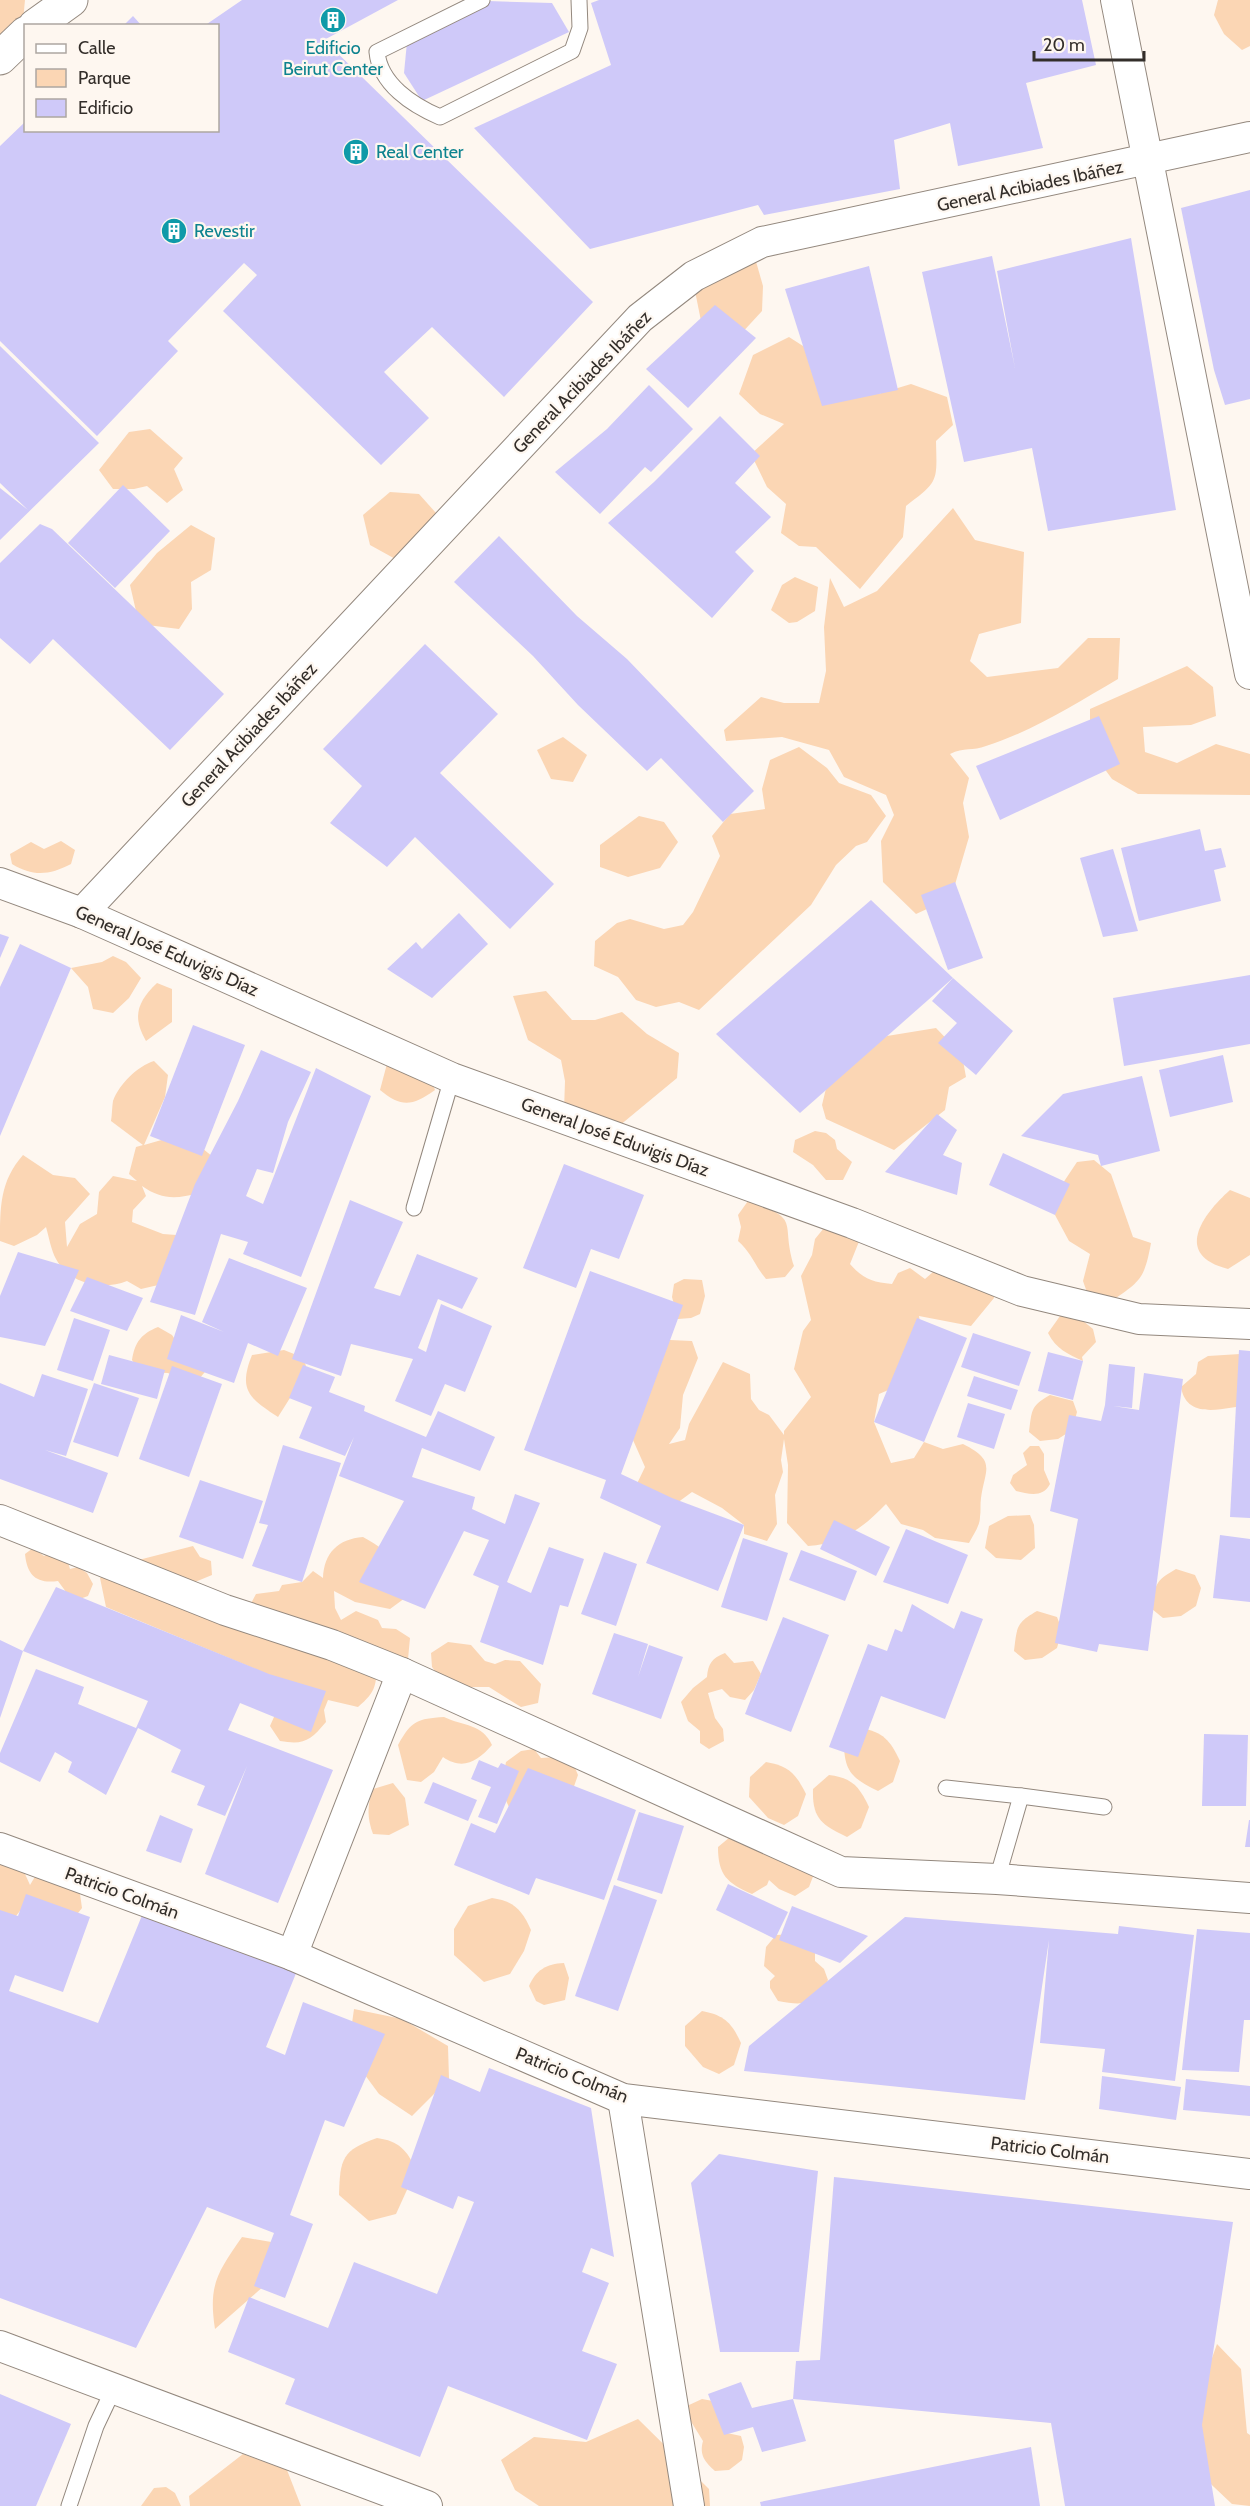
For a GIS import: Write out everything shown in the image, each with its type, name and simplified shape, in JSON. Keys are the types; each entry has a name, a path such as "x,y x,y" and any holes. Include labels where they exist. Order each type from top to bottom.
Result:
{"street":[{"path":"38,24 71,0"},
{"path":"1116,0 1150,160 1250,674"},
{"path":"0,58 24,35"},
{"name":"General Acibiades Ibáñez","path":"82,913 640,318 694,276 762,242 1250,137"},
{"name":"General José Eduvigis Díaz","path":"0,884 82,913 452,1078 852,1223 1022,1291 1139,1319 1250,1324"},
{"path":"0,1520 225,1611 332,1645 402,1673 841,1872 997,1879 1250,1898"},
{"path":"292,1955 402,1673"},
{"name":"Patricio Colmán","path":"0,1848 292,1955 622,2099 1250,2174"},
{"path":"622,2099 689,2506"},
{"path":"0,2346 427,2506"}],"lane":[{"path":"482,0 377,52 379,67 397,90 421,109 440,117 572,51 580,28 579,0"},
{"path":"414,1208 452,1078"},
{"path":"946,1788 1104,1807"},
{"path":"997,1879 1021,1796"},
{"path":"69,2506 96,2426 113,2390"}],"green space":[{"path":"0,0 25,0 23,21 0,37"},
{"path":"1218,0 1250,0 1250,46 1242,50 1224,34 1214,15"},
{"path":"755,258 763,286 762,311 739,336 701,321 695,291"},
{"path":"789,337 878,394 911,384 947,397 953,425 936,441 934,480 925,491 906,506 903,537 860,589 816,547 799,546 781,533 786,504 767,487 751,454 784,424 760,414 739,394 753,355"},
{"path":"150,429 183,458 174,469 183,490 167,503 147,486 134,489 113,489 99,470 129,432"},
{"path":"390,492 419,494 436,513 444,537 399,561 370,545 363,515"},
{"path":"953,508 975,540 1024,552 1021,623 979,634 970,661 987,677 1058,668 1088,638 1120,638 1118,679 1020,733 981,747 950,754 969,778 963,803 969,837 951,898 916,914 883,882 881,841 894,815 886,795 844,777 829,750 782,737 726,741 724,730 761,697 784,703 819,703 826,671 824,627 830,578 844,607 877,591"},
{"path":"191,525 215,538 211,570 191,582 192,609 179,629 139,624 130,585 157,553"},
{"path":"795,577 818,587 815,611 797,622 789,623 771,610 782,585"},
{"path":"1187,666 1213,687 1216,716 1191,725 1143,727 1145,752 1177,763 1216,744 1250,754 1250,795 1138,794 1112,779 1090,749 1090,709"},
{"path":"563,737 587,755 573,782 551,779 537,750"},
{"path":"799,747 827,768 839,783 871,795 886,816 867,842 856,846 836,865 811,905 699,1010 679,1002 656,1007 636,1000 618,977 594,966 595,941 617,923 630,919 664,929 683,925 693,912 720,856 712,836 730,814 765,809 762,789 770,760"},
{"path":"639,816 664,822 678,842 660,868 628,877 600,867 600,845"},
{"path":"61,841 75,850 71,864 63,868 34,873 12,864 10,854 31,842 44,849"},
{"path":"113,956 126,962 141,978 129,998 113,1013 93,1009 88,987 71,968 102,962"},
{"path":"157,983 172,989 172,1022 146,1041 139,1024 139,1010 145,997"},
{"path":"546,991 572,1020 595,1020 622,1012 647,1034 679,1053 677,1078 619,1126 564,1110 565,1081 561,1060 528,1040 513,996"},
{"path":"936,1028 962,1055 966,1077 949,1087 945,1110 894,1150 826,1119 822,1105 830,1072 887,1036"},
{"path":"388,1060 429,1075 435,1090 420,1099 407,1103 388,1096 380,1090"},
{"path":"154,1061 168,1075 165,1097 144,1145 172,1137 197,1144 213,1157 199,1193 169,1197 156,1194 142,1186 146,1196 133,1210 132,1222 163,1234 190,1236 167,1283 141,1289 127,1281 97,1285 78,1280 62,1268 56,1259 46,1227 37,1235 14,1246 0,1241 3,1195 15,1165 23,1155 53,1175 75,1178 90,1194 65,1222 67,1247 80,1224 97,1214 99,1192 113,1176 137,1181 129,1174 136,1147 143,1145 111,1121 113,1101 130,1076"},
{"path":"815,1131 826,1133 835,1140 837,1149 852,1162 843,1180 826,1180 813,1165 793,1152 795,1140"},
{"path":"1094,1160 1111,1174 1133,1237 1151,1243 1146,1265 1139,1279 1109,1303 1090,1301 1083,1281 1090,1254 1069,1241 1055,1215 1057,1192 1077,1162"},
{"path":"1230,1190 1250,1198 1250,1255 1228,1269 1211,1263 1201,1254 1197,1244 1203,1222"},
{"path":"748,1201 776,1213 783,1218 786,1224 794,1266 785,1277 766,1279 738,1241 741,1227 738,1215"},
{"path":"828,1223 860,1239 850,1264 859,1273 873,1281 892,1284 898,1273 910,1268 925,1279 942,1264 991,1274 994,1298 971,1326 919,1316 923,1339 907,1382 879,1394 874,1422 891,1463 914,1458 924,1442 943,1449 963,1444 974,1450 985,1461 986,1473 980,1520 969,1543 935,1538 923,1530 901,1524 886,1504 851,1533 831,1542 808,1546 787,1523 788,1465 784,1439 781,1460 783,1472 775,1495 777,1524 767,1541 744,1534 744,1525 722,1508 692,1492 677,1503 633,1492 645,1467 633,1440 656,1364 670,1340 692,1341 698,1358 683,1395 680,1428 669,1444 685,1440 689,1424 723,1362 750,1374 751,1399 759,1410 769,1415 784,1435 784,1431 811,1397 794,1369 803,1331 811,1320 801,1276 812,1255 815,1239"},
{"path":"684,1279 702,1280 705,1296 700,1314 691,1318 678,1319 672,1297 674,1284"},
{"path":"1060,1316 1077,1316 1093,1329 1096,1342 1082,1357 1083,1361 1067,1353 1051,1339 1048,1333"},
{"path":"158,1327 172,1335 178,1344 214,1361 199,1379 187,1383 168,1373 140,1372 132,1360 135,1348 143,1336"},
{"path":"284,1350 304,1358 307,1371 278,1417 253,1398 246,1385 246,1377 252,1355"},
{"path":"1240,1354 1250,1405 1209,1410 1191,1405 1185,1398 1181,1387 1196,1374 1198,1362 1208,1356"},
{"path":"1050,1395 1073,1401 1077,1412 1072,1430 1058,1439 1040,1441 1029,1432 1032,1414 1035,1406"},
{"path":"1030,1446 1039,1446 1044,1454 1044,1470 1050,1484 1044,1491 1035,1494 1016,1491 1010,1483 1013,1475 1027,1465 1023,1453"},
{"path":"1030,1515 1034,1525 1035,1548 1021,1560 996,1558 985,1548 989,1526 1008,1516"},
{"path":"363,1537 389,1555 400,1576 405,1598 390,1609 355,1602 334,1591 335,1608 341,1620 356,1611 378,1620 382,1628 396,1629 410,1638 408,1659 377,1661 374,1687 369,1696 358,1707 328,1700 324,1710 326,1722 315,1734 301,1742 280,1741 270,1726 289,1683 106,1607 100,1578 115,1566 193,1546 200,1557 211,1561 212,1575 195,1582 248,1609 256,1594 279,1591 282,1585 302,1582 313,1571 323,1578 326,1561 334,1549 346,1541"},
{"path":"33,1548 44,1556 52,1552 67,1559 70,1569 78,1567 87,1573 93,1584 88,1596 77,1600 69,1596 58,1581 44,1581 34,1576 28,1568 25,1554"},
{"path":"1176,1569 1195,1575 1201,1588 1196,1606 1181,1616 1163,1618 1152,1609 1155,1589 1160,1580"},
{"path":"1037,1611 1057,1617 1062,1630 1057,1648 1042,1658 1025,1660 1014,1651 1017,1631 1025,1619"},
{"path":"448,1642 471,1645 485,1661 495,1664 505,1660 520,1661 541,1684 538,1703 521,1707 489,1687 447,1687 432,1667 431,1653"},
{"path":"725,1653 734,1663 753,1661 761,1674 754,1690 745,1700 730,1697 722,1689 708,1693 715,1718 723,1729 724,1741 709,1749 700,1743 700,1731 688,1721 681,1702 707,1677 708,1668 714,1659"},
{"path":"444,1717 478,1729 492,1745 476,1760 464,1764 443,1757 434,1772 421,1782 407,1780 398,1745 407,1730 416,1722"},
{"path":"861,1728 885,1738 900,1761 893,1782 878,1791 856,1778 848,1768 846,1761 844,1743"},
{"path":"534,1749 541,1758 557,1757 573,1763 578,1775 572,1792 513,1813 506,1801 504,1789 506,1762 521,1751"},
{"path":"766,1762 781,1766 791,1772 806,1794 798,1816 784,1825 768,1818 749,1797 750,1777"},
{"path":"829,1775 844,1778 854,1784 869,1807 861,1828 847,1837 831,1829 816,1814 813,1789"},
{"path":"393,1783 405,1798 409,1825 389,1835 373,1834 368,1812 373,1789"},
{"path":"736,1832 817,1866 809,1887 795,1896 779,1889 769,1880 767,1885 752,1894 730,1882 722,1871 718,1847"},
{"path":"0,1853 16,1854 30,1885 36,1875 79,1887 82,1908 78,1913 31,1916 20,1911 10,1923 0,1925"},
{"path":"492,1898 512,1904 524,1917 531,1930 524,1951 510,1974 484,1982 454,1955 454,1929 468,1906"},
{"path":"794,1934 815,1949 815,1961 824,1969 828,1980 818,1995 802,2003 778,2001 770,1988 770,1981 775,1976 764,1966 766,1947 776,1935"},
{"path":"564,1963 569,1978 565,2000 544,2005 536,2001 529,1986 535,1976 547,1966"},
{"path":"354,2009 402,2019 448,2046 449,2079 412,2116 379,2094 348,2052"},
{"path":"702,2011 726,2021 741,2043 734,2065 719,2074 703,2067 685,2046 685,2026"},
{"path":"377,2138 397,2144 409,2157 416,2170 396,2214 369,2221 339,2195 340,2173 342,2164 350,2152 365,2142"},
{"path":"242,2237 277,2243 265,2285 215,2329 214,2289 221,2270"},
{"path":"1217,2344 1241,2369 1247,2433 1250,2435 1250,2506 1232,2504 1196,2470 1188,2425"},
{"path":"702,2399 713,2401 727,2433 741,2436 744,2447 742,2460 729,2470 715,2471 706,2461 702,2454 703,2441 687,2415 689,2405"},
{"path":"638,2419 709,2489 710,2506 539,2506 515,2490 501,2460 534,2437 586,2442"},
{"path":"243,2454 287,2470 301,2506 190,2506 189,2496"},
{"path":"166,2487 175,2493 181,2506 141,2506 154,2488"}],"building":[{"path":"242,0 398,0 324,40 593,302 504,397 432,327 384,372 429,418 381,465 223,311 257,275 244,263 168,341 178,351 97,436 0,341 0,146 24,123 24,132 219,132 219,24 207,24"},
{"path":"599,0 1082,0 1096,65 1026,83 1043,148 958,166 950,123 894,140 900,189 764,215 758,205 590,249 474,128 611,65 591,3"},
{"path":"488,1 552,3 569,32 422,101 404,73 407,42"},
{"path":"133,16 140,24 125,24"},
{"path":"1250,190 1250,399 1225,405 1214,370 1181,208"},
{"path":"1131,238 1176,510 1048,531 1032,448 964,462 922,272 992,256 1015,368 997,271"},
{"path":"869,266 898,390 822,406 785,289"},
{"path":"715,305 756,338 688,408 646,369"},
{"path":"0,346 99,443 0,540 0,488 28,510 0,483"},
{"path":"649,385 693,429 651,472 645,467 600,514 555,472 607,429"},
{"path":"720,416 760,456 735,483 771,517 735,552 754,571 712,618 608,523 654,482"},
{"path":"123,485 170,531 115,588 68,543"},
{"path":"40,524 52,529 224,694 170,750 53,639 30,664 0,638 0,563"},
{"path":"499,536 577,616 627,659 754,791 723,822 661,758 647,771 578,705 533,656 454,582"},
{"path":"425,644 498,714 440,773 554,884 510,929 415,837 387,867 330,823 362,786 323,749"},
{"path":"1099,716 1120,764 1000,820 976,766"},
{"path":"1200,829 1205,851 1221,848 1226,867 1214,870 1221,901 1139,921 1121,848"},
{"path":"1113,849 1138,931 1103,937 1080,858"},
{"path":"955,882 983,958 948,970 921,895"},
{"path":"871,900 953,978 800,1113 716,1034"},
{"path":"459,913 488,944 432,998 387,969 416,942 422,949"},
{"path":"0,934 9,937 0,958"},
{"path":"20,944 71,968 0,1136 0,987"},
{"path":"1250,975 1250,1044 1124,1066 1113,998"},
{"path":"953,978 1013,1031 976,1075 938,1043 957,1023 932,1001"},
{"path":"193,1025 245,1045 202,1156 150,1136"},
{"path":"261,1050 311,1072 288,1122 273,1173 257,1169 246,1196 263,1204 316,1068 371,1096 301,1277 243,1254 248,1242 221,1234 195,1315 150,1302 195,1184 238,1101"},
{"path":"1223,1055 1233,1102 1170,1117 1159,1070"},
{"path":"1142,1076 1160,1151 1101,1166 1098,1155 1021,1136 1063,1094"},
{"path":"937,1114 957,1130 943,1155 962,1163 957,1195 885,1172"},
{"path":"1003,1153 1070,1184 1055,1215 989,1185"},
{"path":"564,1164 644,1195 619,1259 591,1249 576,1288 523,1268"},
{"path":"350,1200 403,1222 374,1288 400,1296 417,1254 478,1278 462,1309 438,1299 418,1348 426,1352 441,1304 492,1326 465,1392 445,1384 431,1416 395,1401 413,1359 351,1344 341,1376 292,1359"},
{"path":"18,1252 79,1270 45,1346 0,1337 0,1296"},
{"path":"229,1258 307,1288 278,1356 248,1343 234,1383 167,1359 181,1315 224,1332 202,1322"},
{"path":"590,1271 683,1305 621,1474 672,1498 744,1525 718,1591 646,1563 661,1526 600,1498 606,1480 524,1450"},
{"path":"87,1277 143,1298 127,1331 70,1311"},
{"path":"74,1318 110,1330 93,1381 57,1370"},
{"path":"917,1318 967,1338 924,1442 874,1422"},
{"path":"973,1333 1031,1352 1019,1386 961,1367"},
{"path":"1239,1350 1250,1351 1250,1518 1230,1517"},
{"path":"1048,1352 1083,1361 1073,1400 1038,1391"},
{"path":"109,1355 165,1370 157,1399 101,1384"},
{"path":"1109,1364 1135,1367 1132,1408 1113,1406 1139,1410 1144,1373 1183,1379 1148,1651 1099,1644 1097,1652 1055,1643 1078,1519 1050,1511 1069,1415 1101,1421"},
{"path":"303,1365 335,1377 329,1392 365,1406 364,1411 426,1437 438,1411 495,1437 480,1471 422,1448 412,1477 475,1497 472,1509 505,1524 515,1494 540,1503 507,1582 531,1593 549,1547 584,1559 568,1607 560,1605 543,1665 480,1642 499,1586 473,1575 489,1540 464,1531 425,1609 359,1582 404,1501 339,1476 354,1437 345,1456 299,1438 312,1407 289,1398"},
{"path":"172,1366 222,1384 189,1477 139,1459"},
{"path":"42,1374 88,1389 66,1456 45,1450 108,1473 93,1513 0,1479 0,1383 34,1397"},
{"path":"974,1376 1018,1390 1011,1410 967,1396"},
{"path":"94,1383 139,1398 118,1457 73,1442"},
{"path":"968,1403 1005,1414 994,1449 957,1437"},
{"path":"283,1445 341,1463 302,1582 252,1566 268,1525 259,1523"},
{"path":"200,1480 263,1501 243,1559 179,1537"},
{"path":"834,1520 890,1547 876,1576 820,1549"},
{"path":"906,1529 968,1555 948,1604 883,1582"},
{"path":"1220,1535 1250,1539 1250,1602 1213,1598"},
{"path":"743,1538 788,1553 767,1621 721,1607"},
{"path":"801,1550 857,1571 845,1601 789,1580"},
{"path":"604,1552 637,1564 616,1626 581,1614"},
{"path":"56,1587 269,1674 326,1691 311,1732 240,1703 228,1730 333,1770 278,1903 205,1874 247,1766 225,1816 197,1805 205,1786 171,1772 181,1750 138,1728 106,1795 68,1772 72,1762 55,1752 40,1782 0,1762 0,1753 36,1669 84,1687 78,1704 136,1728 148,1701 23,1651"},
{"path":"912,1604 954,1629 961,1611 983,1619 945,1719 881,1696 858,1757 829,1747 868,1644 887,1651 895,1629 902,1632"},
{"path":"783,1617 829,1635 791,1732 745,1714"},
{"path":"614,1633 648,1644 638,1677 649,1645 683,1657 661,1719 592,1694"},
{"path":"0,1640 23,1651 0,1718"},
{"path":"1204,1734 1248,1735 1246,1806 1202,1806"},
{"path":"479,1760 498,1768 501,1763 519,1771 497,1824 478,1817 491,1787 471,1779"},
{"path":"528,1768 636,1810 604,1900 536,1878 529,1895 454,1865 471,1823 495,1833"},
{"path":"433,1782 477,1800 468,1821 424,1803"},
{"path":"639,1812 684,1826 662,1894 617,1880"},
{"path":"160,1815 193,1829 181,1863 146,1851"},
{"path":"1249,1820 1250,1847 1245,1847"},
{"path":"728,1884 788,1912 775,1939 716,1910"},
{"path":"614,1885 657,1900 618,2011 575,1996"},
{"path":"26,1894 90,1917 63,1992 15,1975 9,1991 98,2023 143,1913 299,1966 266,2047 285,2055 303,2002 385,2034 344,2127 325,2120 290,2215 313,2224 285,2298 254,2286 274,2233 207,2207 136,2348 0,2298 0,1910 18,1916"},
{"path":"792,1906 868,1936 840,1963 779,1940"},
{"path":"905,1917 1118,1934 1119,1926 1194,1935 1175,2081 1102,2072 1105,2049 1040,2043 1049,1940 1025,2100 744,2071 749,2046"},
{"path":"1197,1929 1250,1933 1250,2020 1244,2020 1239,2072 1182,2070"},
{"path":"489,2068 591,2108 614,2257 591,2248 582,2272 609,2283 582,2351 617,2364 587,2440 448,2386 420,2457 285,2404 295,2379 228,2352 249,2297 328,2328 354,2262 437,2294 474,2202 458,2196 453,2209 401,2187 441,2075 480,2092"},
{"path":"1102,2076 1181,2087 1176,2120 1099,2109"},
{"path":"1186,2079 1250,2086 1250,2116 1183,2110"},
{"path":"719,2154 818,2171 799,2352 720,2352 691,2183"},
{"path":"834,2177 1233,2222 1202,2425 1215,2506 1065,2506 1051,2423 793,2399 796,2361 820,2360"},
{"path":"741,2382 752,2408 793,2399 806,2441 762,2452 753,2427 724,2435 708,2394"},
{"path":"0,2394 71,2424 36,2506 0,2506"},
{"path":"1031,2447 1040,2506 761,2506 760,2502"}],"place":[{"name":"Edificio Beirut Center","path":"333,20"},
{"name":"Real Center","path":"356,152"},
{"name":"Revestir","path":"174,231"}]}
